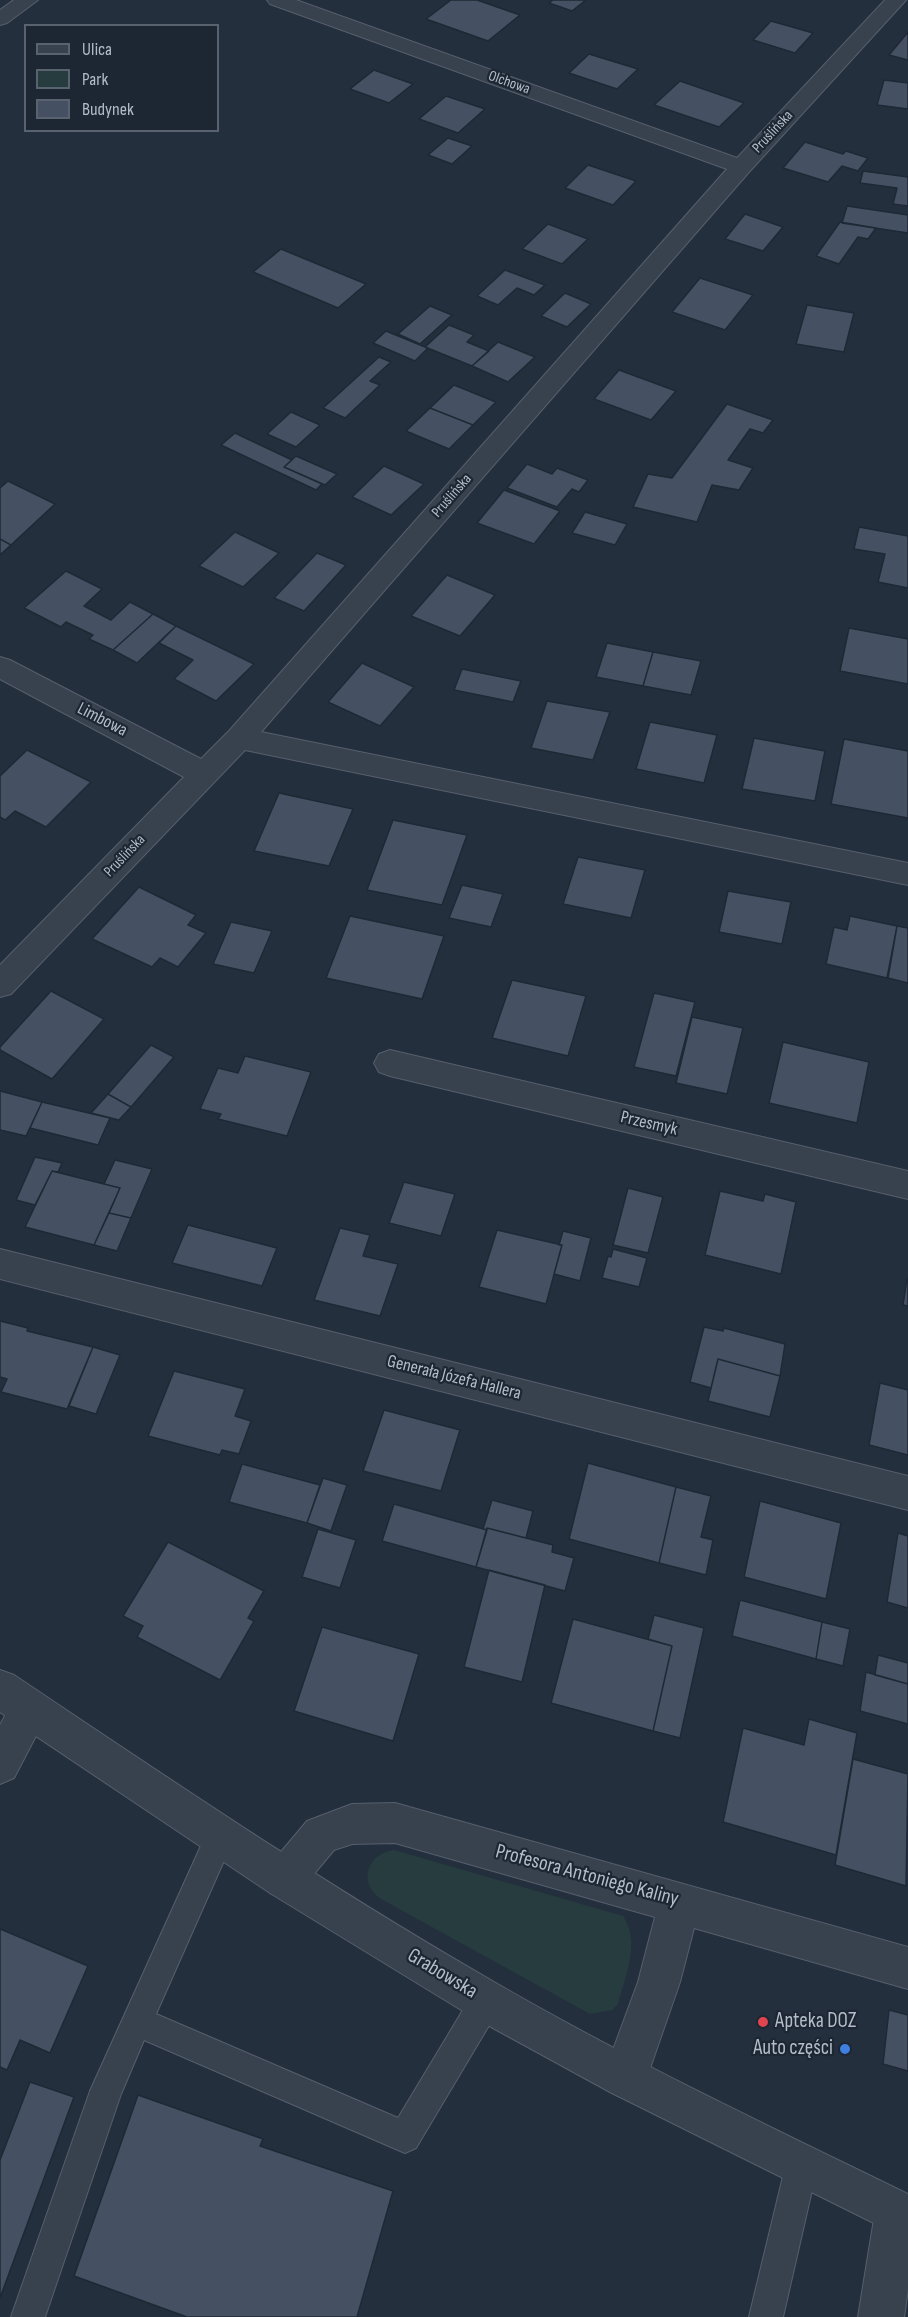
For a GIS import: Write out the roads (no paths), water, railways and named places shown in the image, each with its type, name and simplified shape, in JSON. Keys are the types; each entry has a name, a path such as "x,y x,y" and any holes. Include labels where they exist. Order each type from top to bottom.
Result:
{"street":[{"path":"0,19 28,0"},
{"name":"Olchowa","path":"277,0 741,166"},
{"name":"Pruślińska","path":"0,985 239,738 741,166 896,0"},
{"name":"Limbowa","path":"0,667 185,763 203,775"},
{"path":"239,738 908,874"},
{"name":"Przesmyk","path":"390,1063 908,1185"},
{"name":"Generała Józefa Hallera","path":"0,1264 908,1493"},
{"path":"0,1764 14,1700"},
{"name":"Grabowska","path":"14,1700 219,1838 486,2001 625,2077 902,2215"},
{"name":"Profesora Antoniego Kaliny","path":"284,1879 321,1836 352,1824 394,1823 908,1968"},
{"path":"625,2077 659,1982 680,1902"},
{"path":"881,2317 902,2215"}],"lane":[{"path":"28,2317 106,2091 219,1838"},
{"path":"138,2022 405,2137 486,2001"},
{"path":"766,2317 802,2164"}],"place":[{"name":"Apteka DOZ","path":"763,2022"},
{"name":"Auto części","path":"845,2049"}]}
